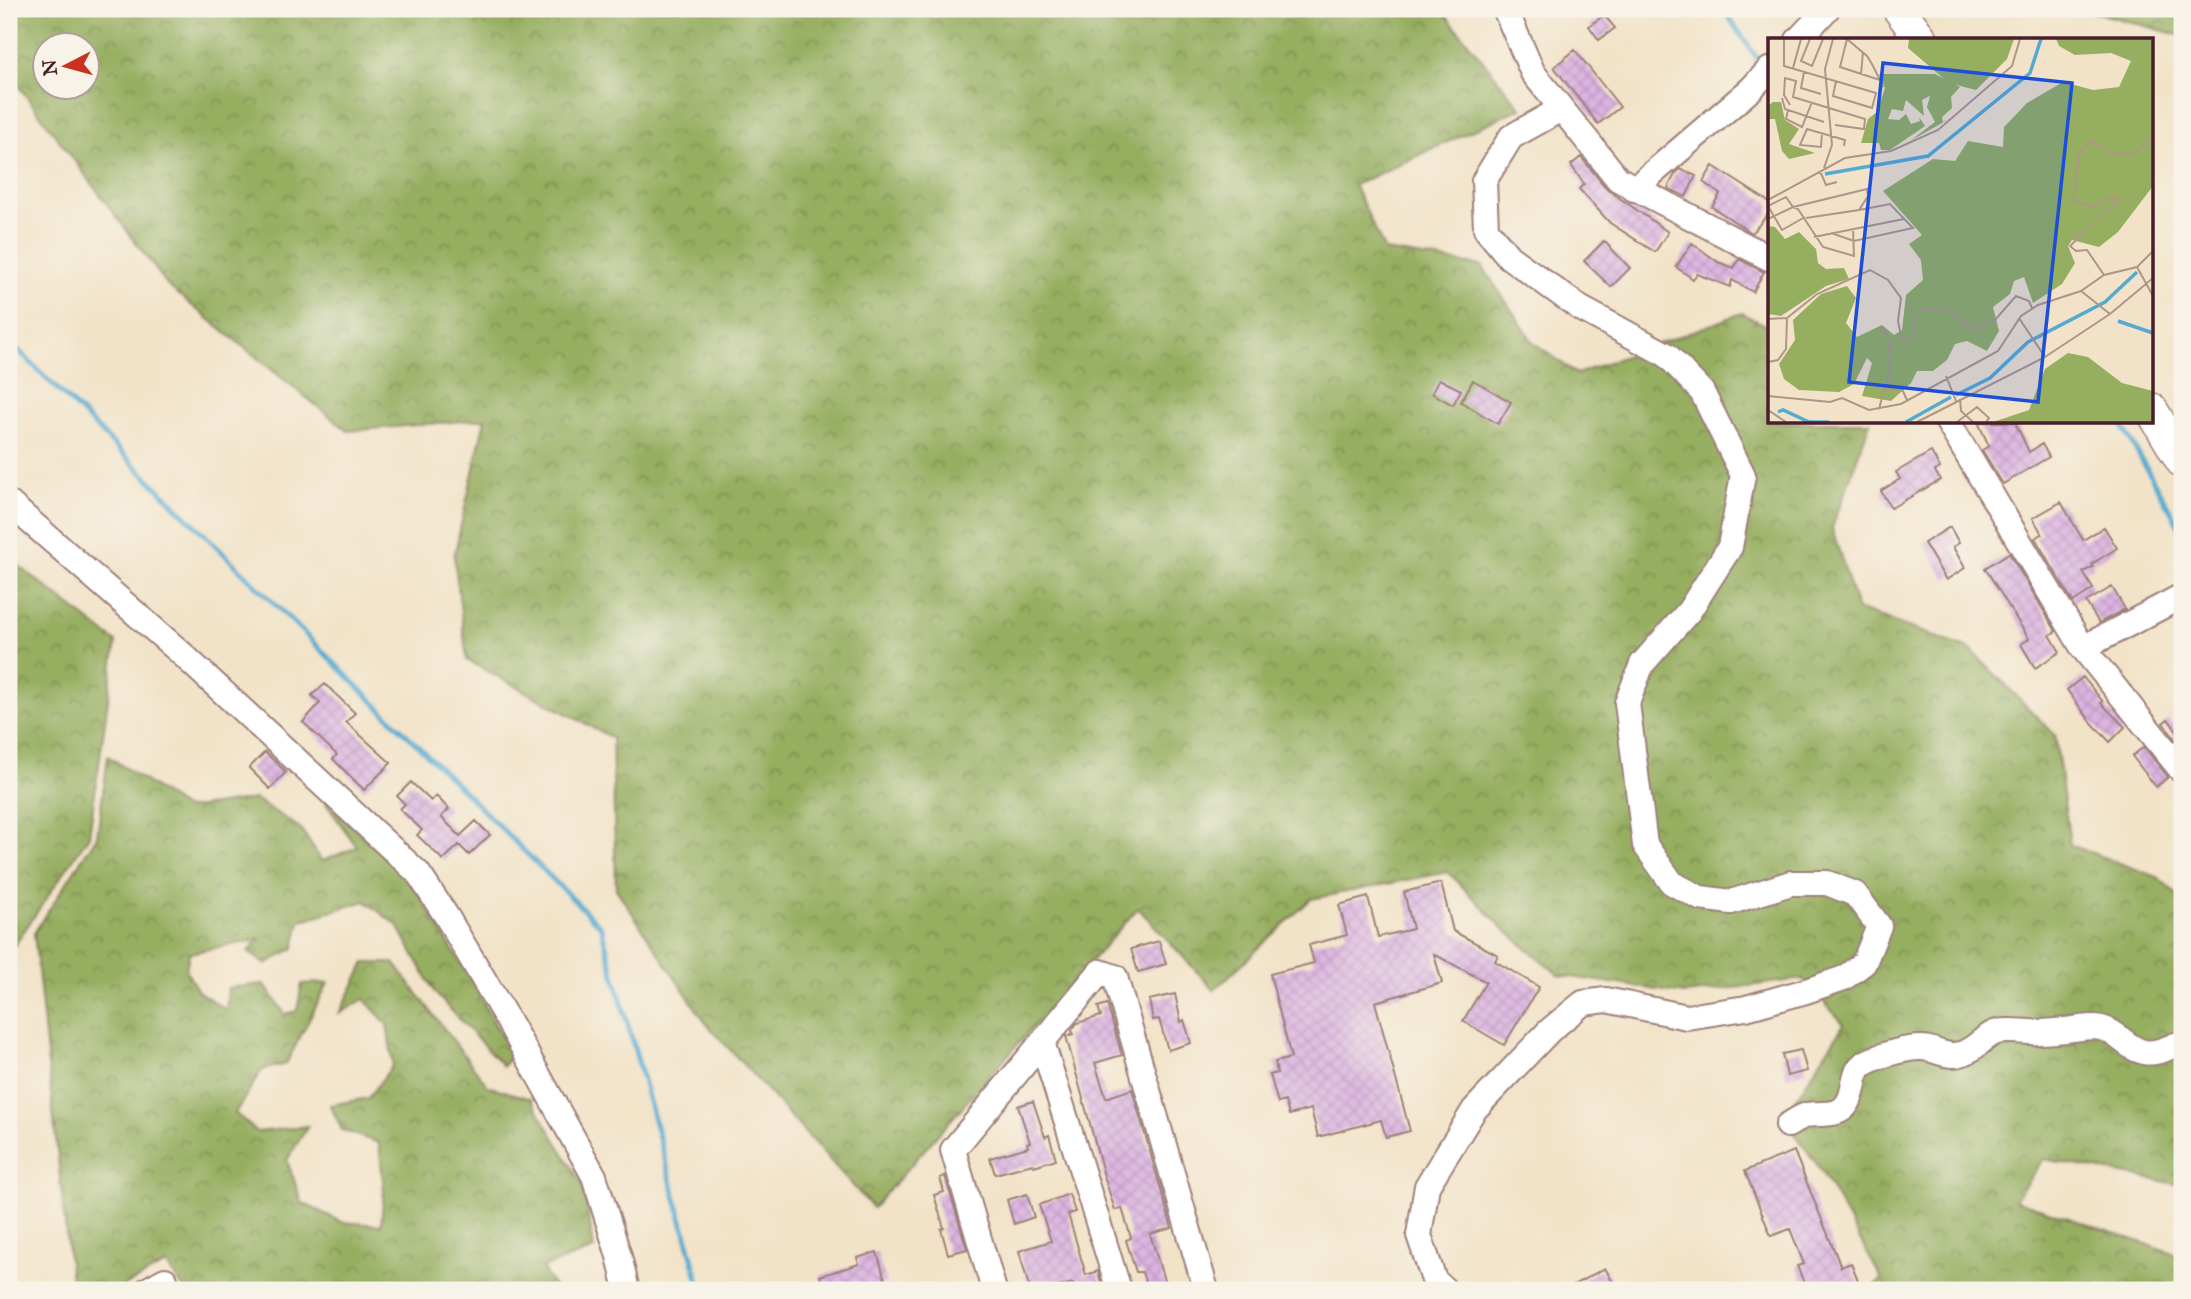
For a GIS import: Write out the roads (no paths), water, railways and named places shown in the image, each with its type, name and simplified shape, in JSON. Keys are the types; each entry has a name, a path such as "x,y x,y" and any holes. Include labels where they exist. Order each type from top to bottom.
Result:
{"main road":[{"path":"1899,9 1921,38"},
{"path":"2152,411 2182,461"}],"street":[{"path":"1505,9 1533,73 1618,180 1768,257"},
{"path":"1800,38 1827,9"},
{"path":"1634,189 1751,89 1768,71"},
{"path":"1445,1290 1434,1279 1419,1234 1427,1186 1474,1110 1549,1031 1583,1003 1606,1000 1687,1017 1745,1008 1806,991 1844,978 1864,963 1879,926 1854,894 1827,883 1791,883 1731,902 1700,898 1672,883 1645,845 1627,703 1642,664 1689,611 1730,547 1743,475 1702,392 1667,355 1580,308 1508,257 1486,229 1485,181 1511,137 1562,109"},
{"path":"1949,424 2083,648 2182,771"},
{"path":"9,503 181,653 418,873 510,1024 594,1176 627,1290"},
{"path":"2083,648 2182,596"},
{"path":"994,1290 953,1150 1100,972 1115,977 1206,1290"},
{"path":"1788,1125 1807,1115 1841,1110 1853,1093 1854,1076 1863,1063 1893,1053 1927,1048 1943,1055 1961,1054 1992,1034 2002,1031 2048,1032 2093,1027 2114,1032 2143,1052 2160,1052 2182,1043"},
{"path":"1042,1042 1119,1290"}],"waterway":[{"path":"1723,9 1763,67"},
{"path":"9,341 601,927 701,1290"},
{"path":"2121,424 2182,531"}]}
